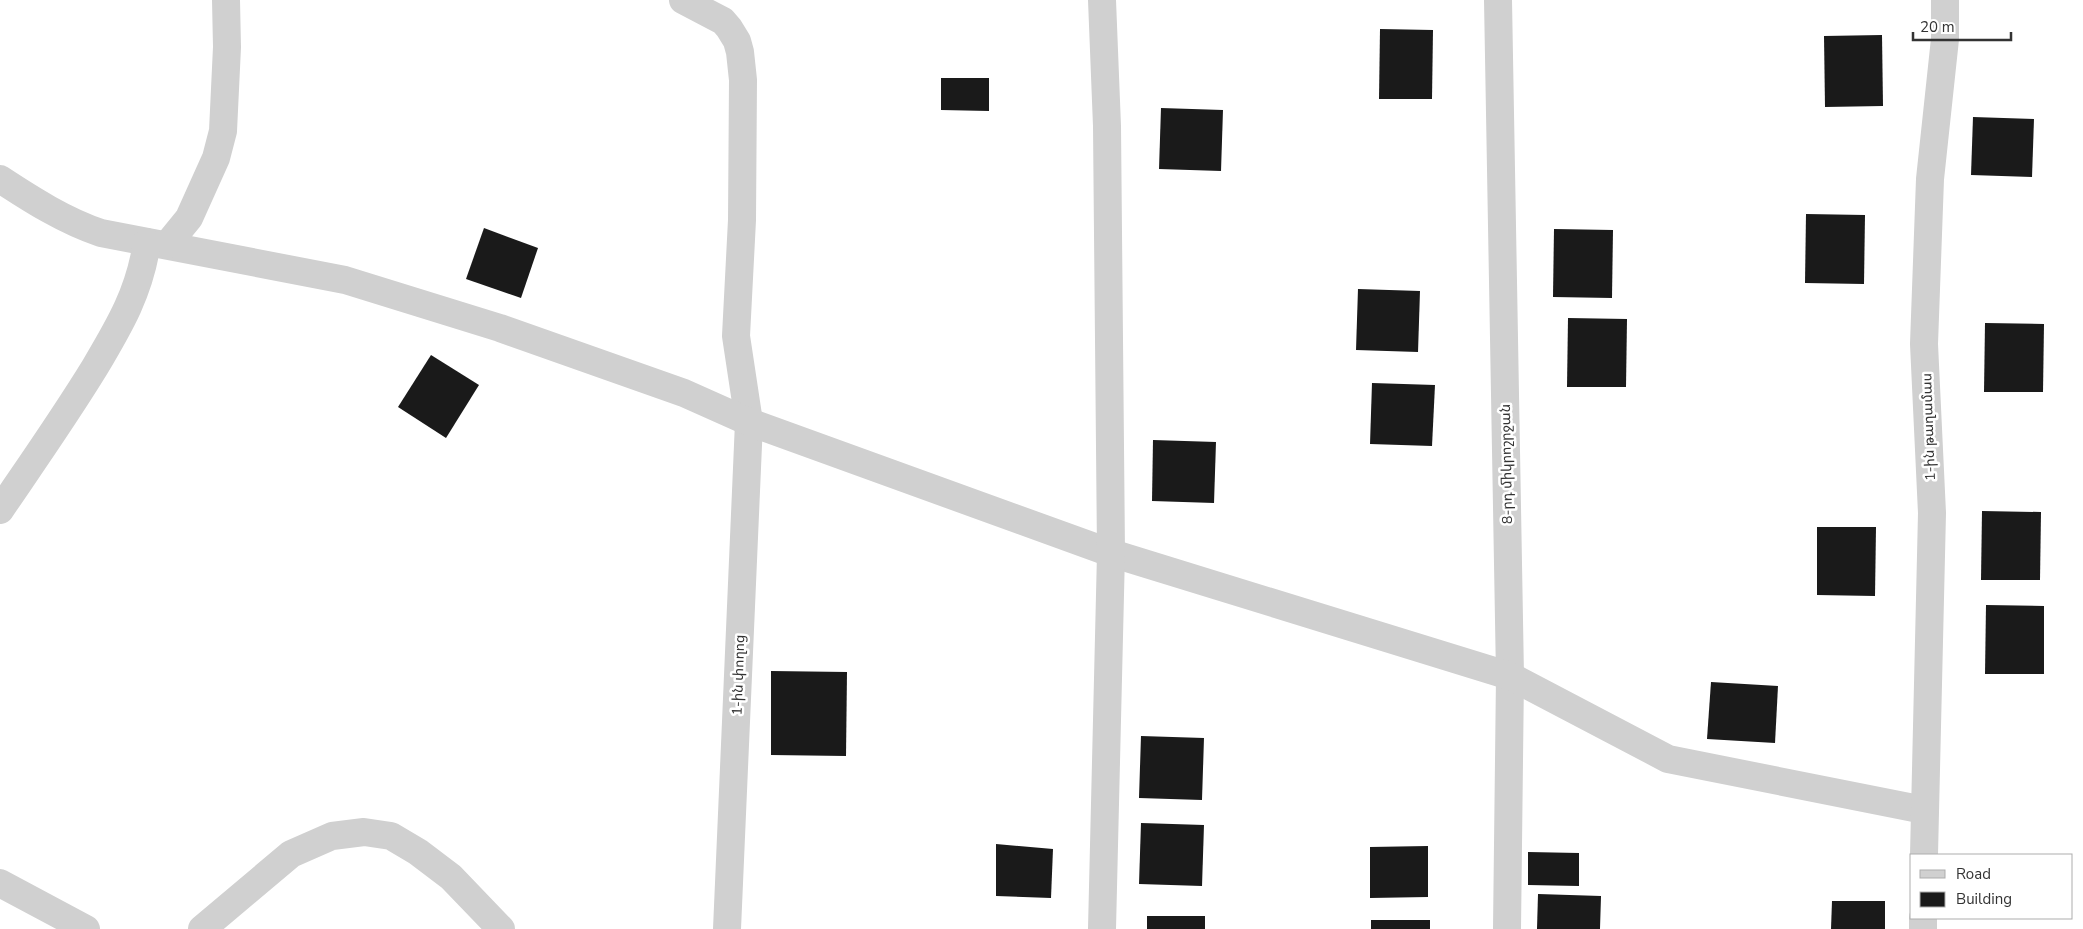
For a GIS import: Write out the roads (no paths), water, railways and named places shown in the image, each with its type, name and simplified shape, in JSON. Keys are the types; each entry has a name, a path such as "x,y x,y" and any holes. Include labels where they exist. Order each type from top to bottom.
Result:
{"street":[{"path":"0,510 76,397 124,317 137,288 144,264 157,244 188,218 216,158 223,131 227,47 226,0"},
{"name":"1-ին փողոց","path":"683,0 723,21 734,35 741,58 743,80 742,220 736,336 749,422 727,929"},
{"path":"1102,0 1107,126 1110,553 1102,929"},
{"name":"8-րդ միկրոշրջան","path":"1498,0 1510,676 1506,929"},
{"name":"1-ին թաղամաս","path":"1924,854 1932,513 1925,335 1930,179 1945,39 1945,0"},
{"path":"0,180 82,227 118,238 354,282 500,328 684,392 749,422 1110,553 1510,676 1668,759 1924,810"},
{"path":"202,929 291,854 332,836 364,832 391,836 418,852 450,877 501,929"},
{"path":"0,883 86,929"}]}
